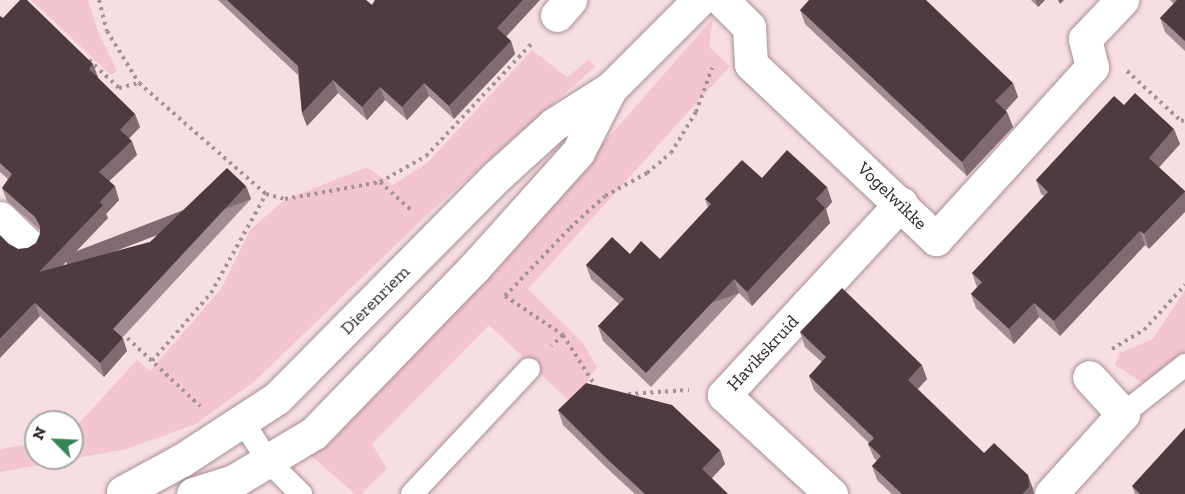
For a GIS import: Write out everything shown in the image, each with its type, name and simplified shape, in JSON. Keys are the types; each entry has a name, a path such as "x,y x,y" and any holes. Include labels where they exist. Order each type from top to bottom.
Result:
{"street":[{"name":"Dierenriem","path":"111,493 182,460 277,398 497,176 553,125 611,88 699,0"},
{"path":"722,0 749,27"},
{"path":"1092,67 1085,39 1122,0"},
{"name":"Vogelwikke","path":"749,27 751,64 901,203 936,239 1092,67"},
{"name":"Dierenriem","path":"193,494 234,481 314,433 474,268 578,152 611,88"},
{"name":"Havikskruid","path":"831,494 724,395 901,203"},
{"path":"0,218 27,244"},
{"path":"1051,494 1123,414 1089,377"},
{"name":"Dierenriem","path":"111,493 159,494"}],"lane":[{"path":"1123,414 1185,365"},
{"path":"412,494 529,369"},
{"path":"235,425 301,494"}],"path":[{"path":"99,0 107,31 139,83 266,194 285,199 380,182 426,156 564,8"},
{"path":"505,296 570,228 605,196 647,173 671,153 696,112 713,65 749,27"},
{"path":"85,56 119,88 139,83"},
{"path":"1092,67 1116,61 1181,121 1185,120"},
{"path":"152,361 211,293 266,194"},
{"path":"1089,377 1104,354 1144,330 1185,285"},
{"path":"118,330 152,361 235,425"},
{"path":"563,335 599,392"},
{"path":"623,394 706,389 724,395"}],"shaded area":[{"path":"31,0 88,0 99,34 117,71 111,75"},
{"path":"713,18 709,47 730,66 528,289 583,343 597,367 584,386 570,402 489,325 372,444 387,469 361,494 355,494 308,453 615,130"},
{"path":"532,50 567,77 589,60 595,67 430,212 255,381 196,424 127,449 84,457 84,418 137,360 150,371 221,289 250,230 285,200 367,167 393,185 427,163"},
{"path":"1185,290 1185,353 1145,384 1115,365 1119,353 1153,339"},
{"path":"24,445 24,468 0,472 0,449"}],"building":[{"path":"20,0 27,0 93,64 89,69 135,114 120,130 132,141 99,172 115,186 100,202 103,205 39,272 150,242 227,168 246,186 113,329 123,338 100,363 35,303 0,339 0,235 18,249 28,248 36,243 40,234 40,226 35,217 2,188 12,174 0,163 0,16 3,18"},
{"path":"227,0 366,0 372,5 375,0 523,0 497,28 511,41 449,106 424,83 402,107 380,87 362,107 333,80 302,113 298,66"},
{"path":"809,0 926,0 1013,83 995,101 1007,112 962,162 800,10"},
{"path":"1177,0 1185,0 1185,41 1160,18"},
{"path":"1135,93 1174,129 1149,158 1185,192 1144,234 1140,231 1054,321 1034,303 1009,329 971,294 982,282 972,273 1048,192 1036,180 1114,96 1124,105"},
{"path":"787,150 827,187 816,199 825,208 747,292 734,279 646,373 598,326 624,299 586,265 612,237 630,254 641,241 660,259 711,204 705,199 742,160 762,178"},
{"path":"842,288 922,365 908,380 984,453 994,443 1028,475 1029,487 1022,494 902,494 872,466 881,456 868,444 874,438 809,376 826,357 800,332"},
{"path":"586,383 672,405 720,450 702,469 728,494 645,494 558,410"},
{"path":"1185,428 1185,494 1140,494 1132,486"}]}
